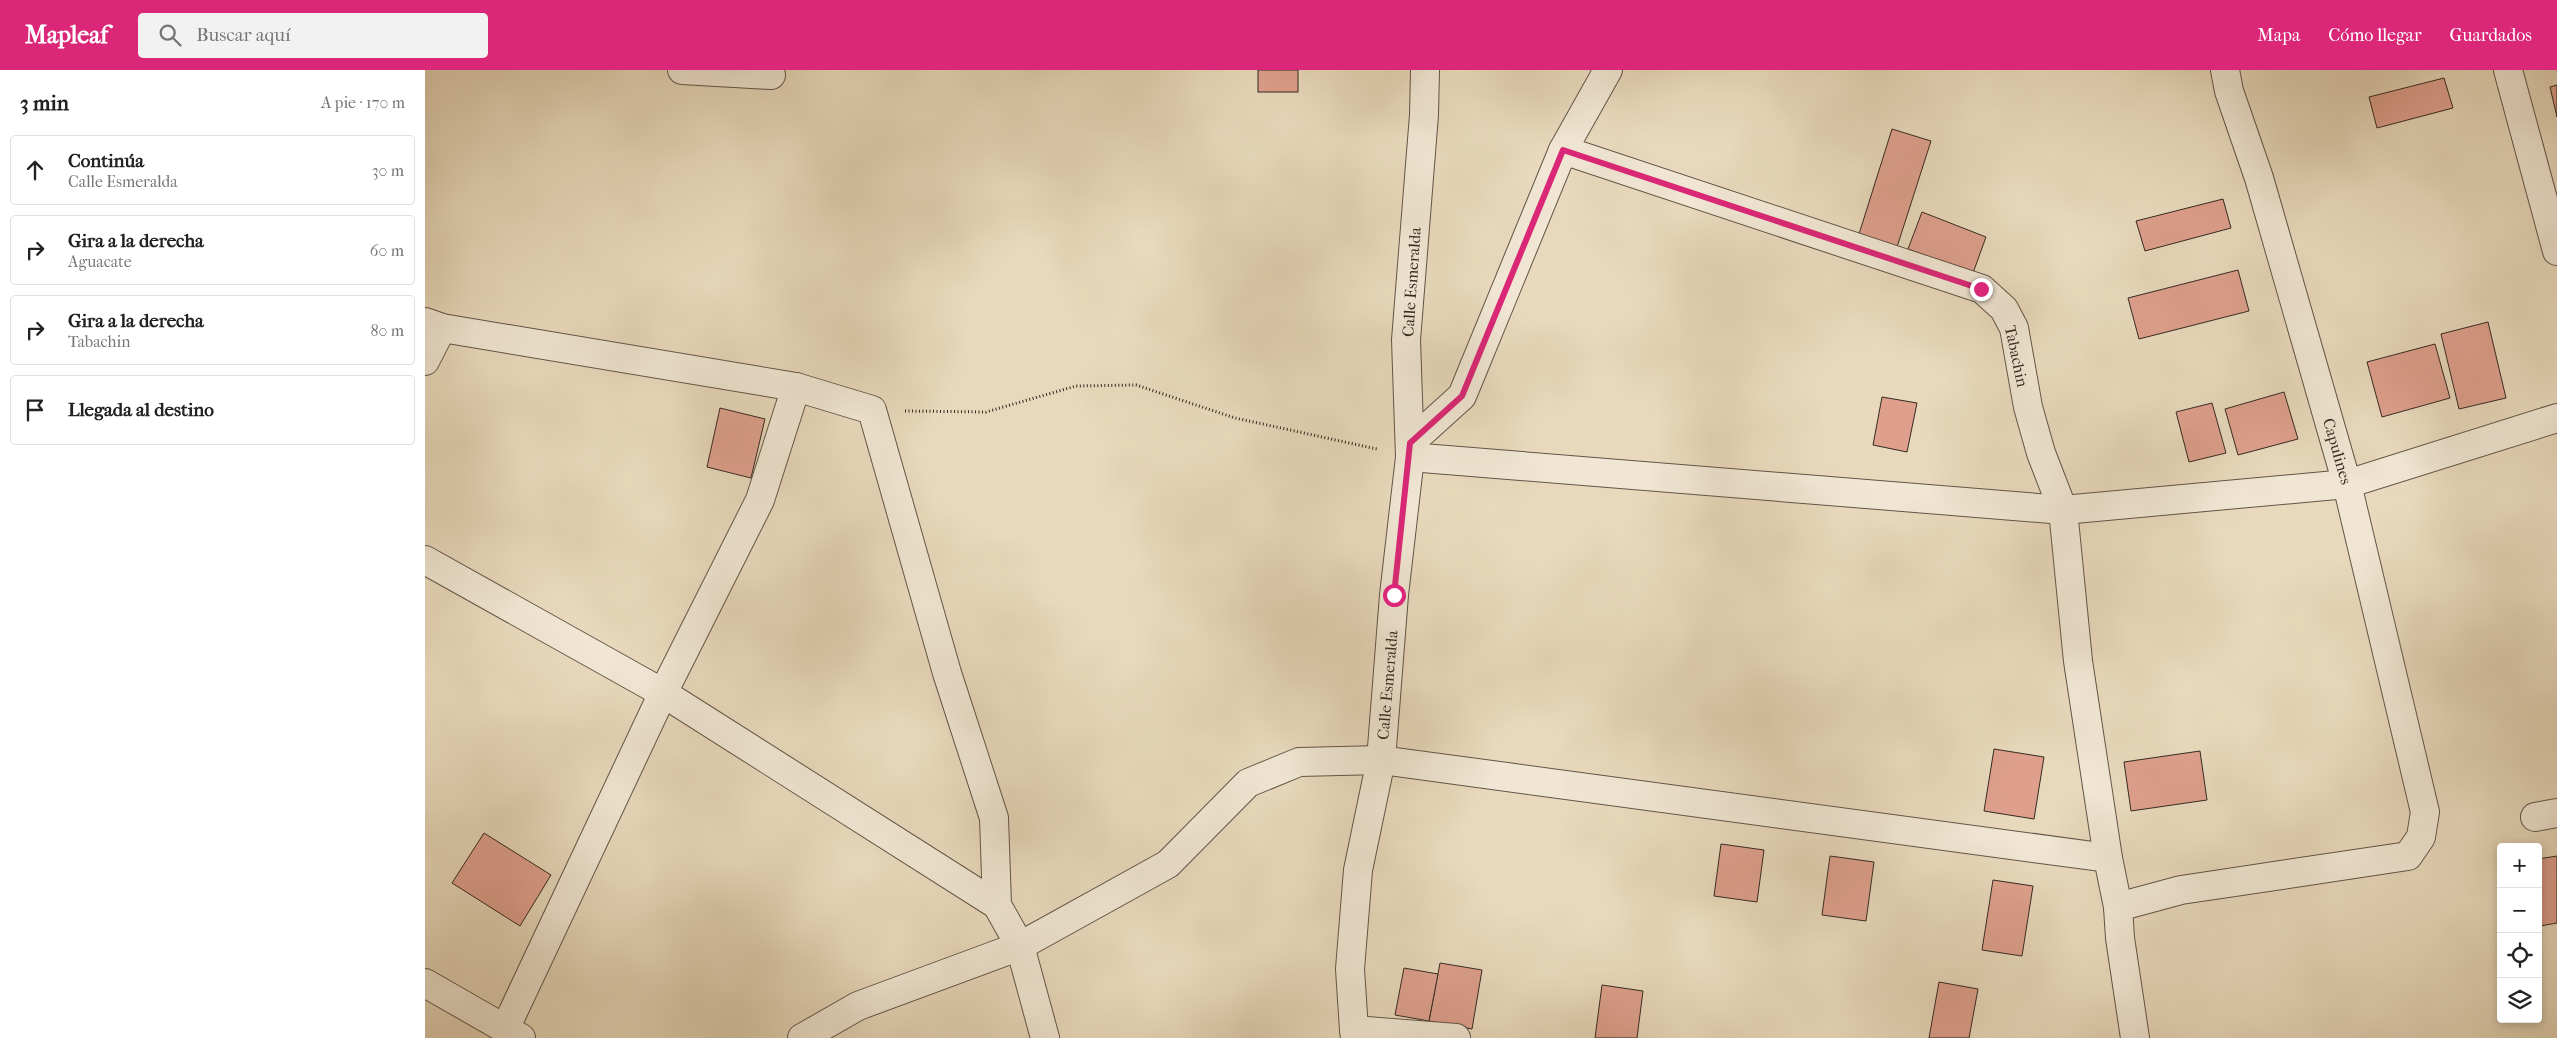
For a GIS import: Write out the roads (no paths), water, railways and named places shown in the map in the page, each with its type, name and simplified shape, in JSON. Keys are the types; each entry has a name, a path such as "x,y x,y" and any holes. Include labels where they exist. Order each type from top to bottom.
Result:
{"street":[{"path":"682,70 771,75"},
{"name":"Calle Esmeralda","path":"1354,1034 1350,969 1358,870 1381,760 1394,595 1410,450 1406,340 1424,115 1425,70"},
{"path":"1410,450 1462,396 1563,150 1608,70"},
{"name":"Capulines","path":"2118,907 2181,890 2408,856 2421,837 2425,812 2347,484 2259,178 2229,91 2225,70"},
{"path":"2508,70 2557,251"},
{"name":"Tabachin","path":"1563,150 1981,289 2004,309 2014,328 2028,407 2041,453 2063,510 2078,661 2108,858 2118,907 2120,938 2135,1038"},
{"path":"425,361 433,325 795,386 872,410 947,673 994,818 997,905 1020,946 1045,1038"},
{"path":"425,983 513,1034 663,693 760,500 795,386"},
{"path":"1410,450 2063,510 2347,484 2557,418"},
{"path":"425,560 663,693 997,905"},
{"path":"802,1038 858,1006 1020,946 1168,864 1248,783 1299,762 1381,760 2108,858"},
{"path":"1354,1034 1456,1038"}]}
